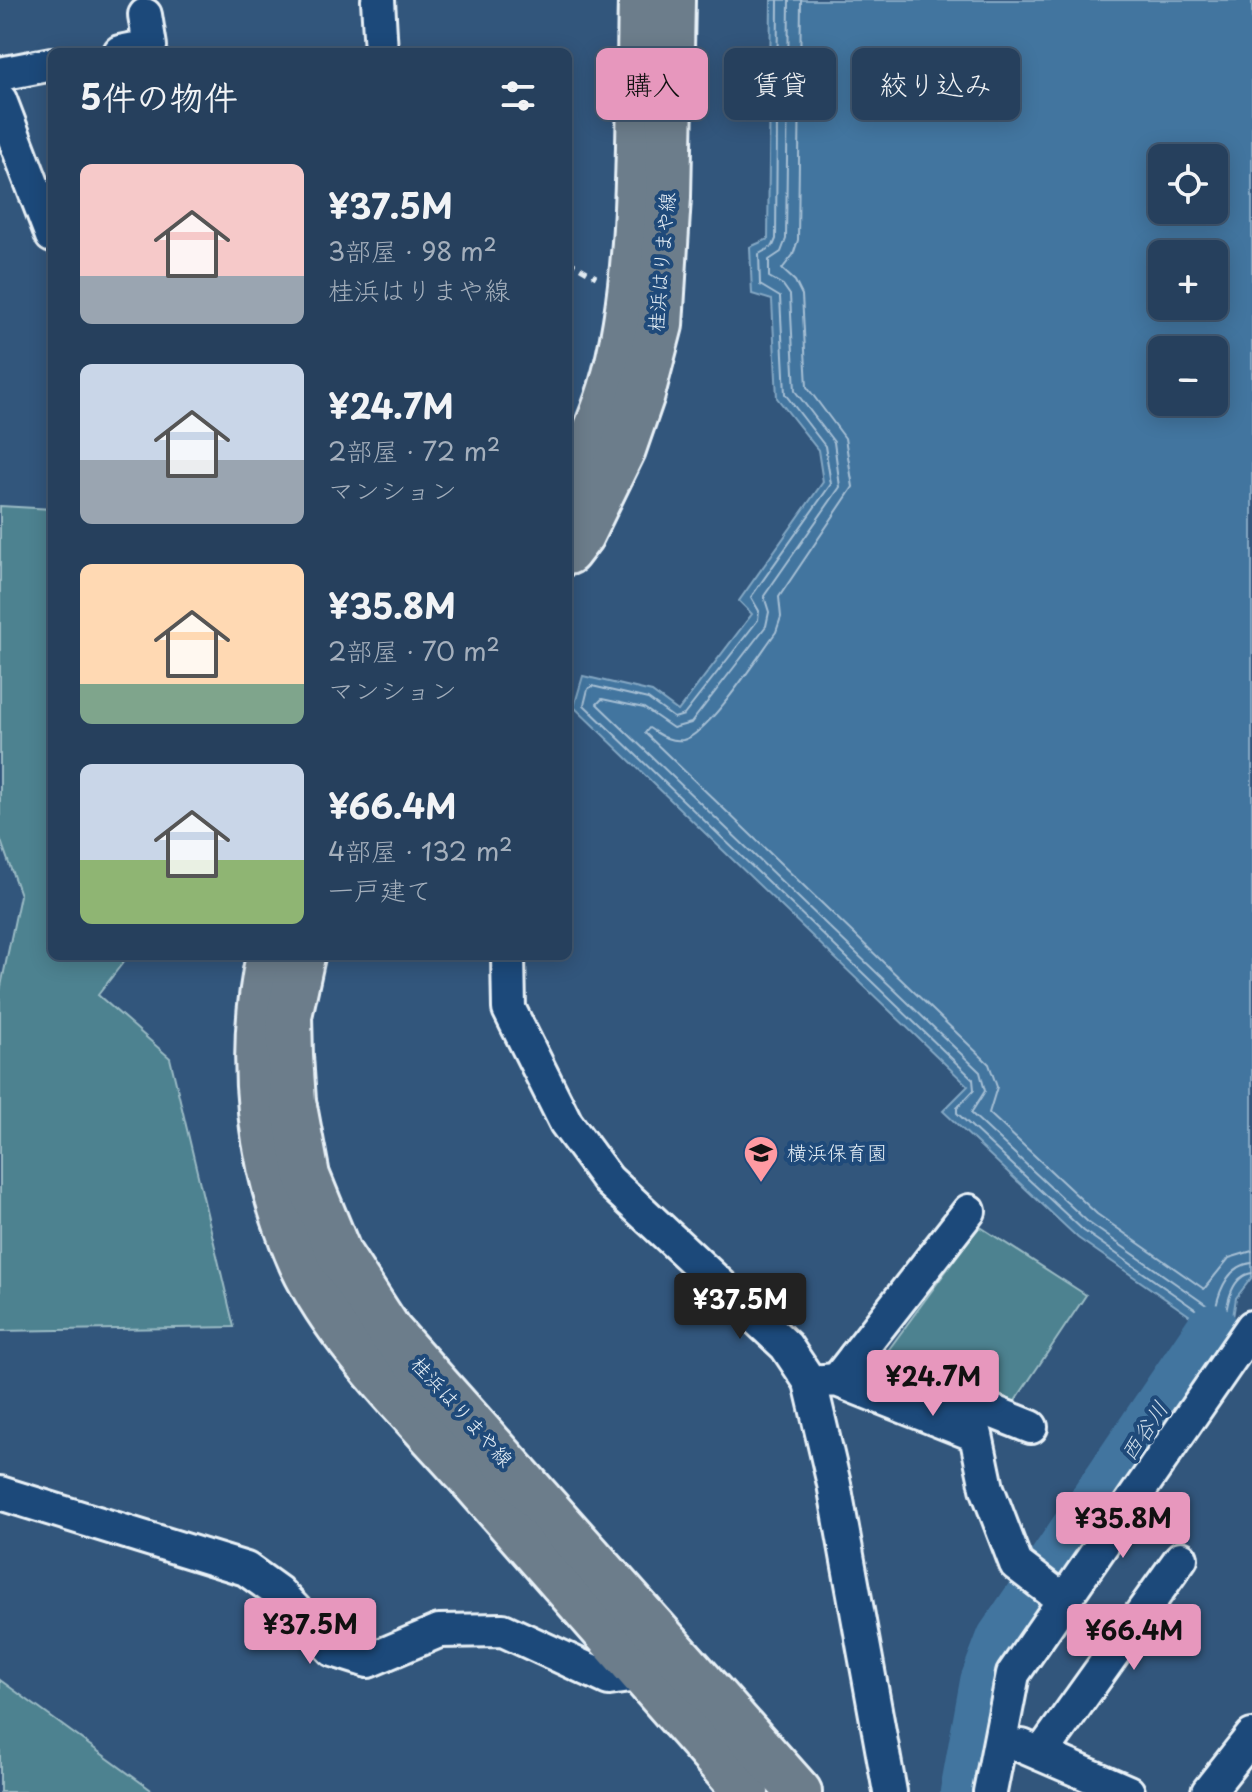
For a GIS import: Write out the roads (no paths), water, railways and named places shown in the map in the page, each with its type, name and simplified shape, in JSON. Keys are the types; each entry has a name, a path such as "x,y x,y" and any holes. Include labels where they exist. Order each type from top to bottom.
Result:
{"main road":[{"name":"桂浜はりまや線","path":"572,482 593,441 612,387 628,306 636,194 641,0"},
{"name":"桂浜はりまや線","path":"572,547 581,535 623,449 642,394 660,325 668,197 672,0"},
{"name":"桂浜はりまや線","path":"268,960 259,1002 262,1113 272,1183 303,1266 357,1350 746,1792"},
{"name":"桂浜はりまや線","path":"301,960 289,1016 293,1101 307,1176 339,1254 389,1331 799,1792"}],"street":[{"path":"378,0 381,48"},
{"path":"140,48 150,46 145,15"},
{"path":"0,74 48,65"},
{"path":"0,100 48,226"},
{"path":"508,960 509,1009 566,1123 608,1180 786,1346 834,1373 976,1435 987,1488 1016,1564 1062,1599"},
{"path":"890,1792 834,1484 834,1373 969,1211"},
{"path":"990,1792 1013,1674 1252,1327"},
{"path":"834,1373 1031,1427"},
{"path":"0,1493 246,1569 278,1592 333,1650 368,1661 439,1631 503,1630 609,1679 643,1674"},
{"path":"1041,1754 1181,1558"},
{"path":"1001,1736 1128,1792"},
{"path":"1208,1792 1252,1736"}],"water":[{"path":"771,0 1252,0 1252,1277 1236,1298 1229,1343 1078,1238 943,1111 968,1086 574,707 583,676 652,692 678,711 752,614 739,601 823,482 818,450 777,398 772,300 752,294 750,247 768,239 769,120 836,120 836,48 770,48"}],"waterway":[{"name":"西谷川","path":"967,1792 987,1682 1003,1640 1212,1331"}],"place":[{"name":"横浜保育園","path":"761,1184"}]}
